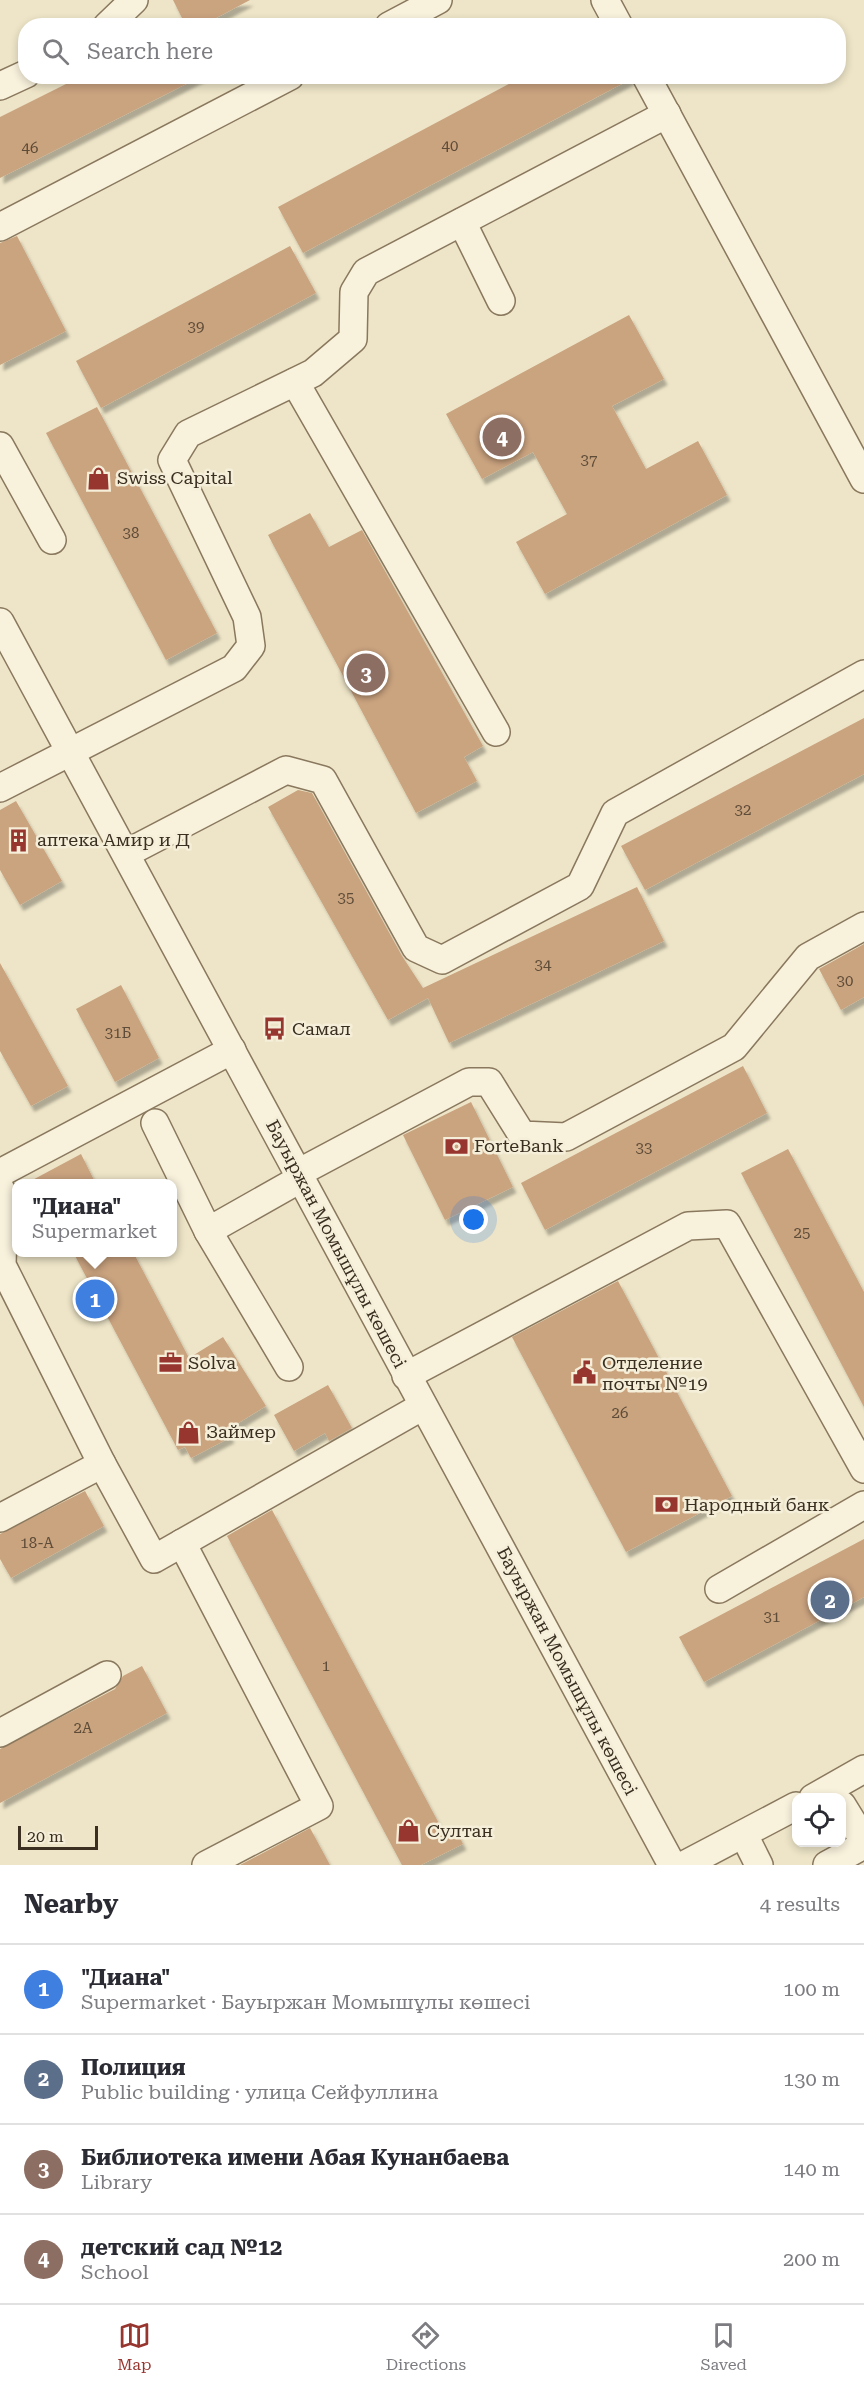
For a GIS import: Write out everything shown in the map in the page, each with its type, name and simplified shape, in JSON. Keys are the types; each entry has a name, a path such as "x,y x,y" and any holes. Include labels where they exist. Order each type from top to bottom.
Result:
{"street":[{"path":"115,18 134,0"},
{"path":"404,18 438,0"},
{"path":"605,0 615,18"},
{"path":"0,86 18,78"},
{"path":"0,226 275,84"},
{"path":"650,84 864,479"},
{"path":"0,788 234,668 251,646 247,617 172,460 188,434 313,373 353,339 354,292 366,272 667,114"},
{"path":"462,222 501,301"},
{"path":"295,382 496,732"},
{"path":"0,446 52,540"},
{"name":"Бауыржан Момышұлы көшесі","path":"0,622 127,853 406,1376 672,1865"},
{"path":"127,853 286,770 323,780 416,948 442,960 580,886 615,813 864,674"},
{"path":"207,1231 299,1176 469,1082 489,1082 522,1135 566,1137 734,1047 808,957 864,926"},
{"path":"16,1179 232,1050"},
{"path":"154,1123 207,1231 289,1367"},
{"path":"1,1188 1,1265 102,1464 154,1559 423,1406"},
{"path":"406,1376 688,1226 727,1224 864,1469"},
{"path":"0,1518 102,1464"},
{"path":"719,1589 864,1505"},
{"path":"183,1543 319,1806 206,1865"},
{"path":"0,1732 107,1675"},
{"path":"835,1793 864,1769"},
{"path":"684,1865 792,1808"},
{"path":"827,1865 864,1843 846,1819"},
{"path":"744,1835 759,1865"}],"building":[{"path":"173,0 250,0 216,18 182,18"},
{"path":"66,84 186,84 0,178 0,117"},
{"path":"509,84 622,84 303,253 278,207"},
{"path":"17,236 66,331 0,365 0,243"},
{"path":"290,246 316,293 101,408 76,361"},
{"path":"629,315 664,379 612,406 646,469 698,441 727,495 545,594 516,542 567,514 533,452 482,479 446,414"},
{"path":"97,407 217,633 166,660 46,433"},
{"path":"310,513 329,547 362,530 483,746 464,757 477,781 416,813 268,535"},
{"path":"864,718 864,774 645,890 621,846"},
{"path":"298,790 312,793 402,956 423,988 637,887 664,941 449,1043 428,998 388,1020 268,807"},
{"name":"аптека Амир и Д","path":"16,801 62,881 20,905 0,870 0,810"},
{"path":"864,944 864,997 841,1010 819,969"},
{"path":"0,963 68,1086 31,1106 0,1051"},
{"path":"121,985 159,1058 115,1082 76,1009"},
{"path":"743,1066 767,1113 545,1230 521,1183"},
{"path":"471,1102 513,1187 445,1220 403,1135"},
{"path":"788,1149 864,1292 864,1407 741,1173"},
{"path":"81,1154 94,1179 34,1179"},
{"path":"76,1257 136,1257 189,1358 223,1337 266,1406 227,1430 231,1437 191,1458 185,1447 178,1450"},
{"path":"618,1281 732,1496 626,1552 512,1337"},
{"path":"328,1385 352,1428 329,1441 325,1433 294,1451 274,1415"},
{"path":"85,1491 104,1526 11,1578 0,1559 0,1534"},
{"path":"272,1510 443,1831 454,1826 463,1844 421,1865 402,1865 227,1536"},
{"path":"864,1539 864,1597 704,1682 679,1637"},
{"path":"142,1666 167,1713 0,1803 0,1749 115,1689 123,1676"},
{"path":"310,1828 330,1865 240,1865"}],"place":[{"name":"детский сад №12","path":"502,437"},
{"name":"Swiss Capital","path":"99,478"},
{"name":"Библиотека имени Абая Кунанбаева","path":"366,673"},
{"name":"аптека Амир и Д","path":"19,840"},
{"name":"Самал","path":"274,1029"},
{"name":"ForteBank","path":"456,1146"},
{"name":"\"Диана\"","path":"95,1299"},
{"name":"Solva","path":"170,1363"},
{"name":"Отделение почты №19","path":"584,1373"},
{"name":"Займер","path":"188,1432"},
{"name":"Народный банк","path":"666,1505"},
{"name":"Полиция","path":"830,1600"},
{"name":"Султан","path":"409,1831"}]}
